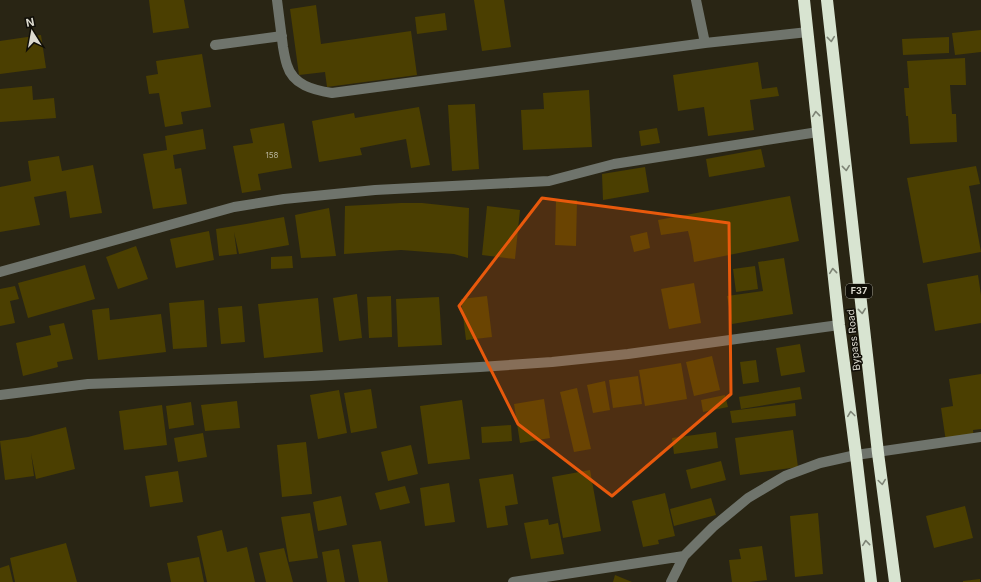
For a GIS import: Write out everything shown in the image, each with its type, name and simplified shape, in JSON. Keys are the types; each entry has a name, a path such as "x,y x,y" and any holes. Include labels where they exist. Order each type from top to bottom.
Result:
{"highway":[{"name":"Bypass Road","path":"804,0 839,325 871,582"},
{"name":"Bypass Road","path":"827,0 878,453 895,582"}],"street":[{"path":"277,0 287,66 294,78 304,86 318,91 332,93 705,43 808,32"},
{"path":"696,0 705,43"},
{"path":"215,44 282,36"},
{"path":"0,272 234,207 284,199 375,190 549,181 614,164 818,132"},
{"path":"0,395 88,384 311,376 552,362 635,353 839,325"},
{"path":"671,582 684,556 713,527 748,498 785,476 820,463 856,455 981,437"},
{"path":"512,582 684,556"}],"highlighted area":[{"path":"542,198 729,223 731,394 612,496 518,424 459,306"}],"building":[{"path":"149,0 184,0 189,28 153,33"},
{"path":"474,0 504,0 511,47 482,51"},
{"path":"316,5 321,44 411,31 417,75 327,87 325,72 299,75 290,9"},
{"path":"445,13 447,30 417,34 415,17"},
{"path":"981,30 981,52 955,55 952,33"},
{"path":"41,35 46,68 0,74 0,41"},
{"path":"949,37 949,53 903,55 902,39"},
{"path":"202,54 211,107 181,112 183,124 165,127 159,93 149,94 146,76 158,74 156,61"},
{"path":"965,58 966,85 950,85 952,114 956,114 957,142 910,144 904,88 909,88 907,61"},
{"path":"758,62 762,89 777,87 779,96 750,100 754,130 708,136 704,107 678,111 673,75"},
{"path":"32,86 33,100 54,98 56,118 0,122 0,89"},
{"path":"589,90 592,147 523,150 521,110 544,109 543,93"},
{"path":"475,104 479,169 452,171 448,105"},
{"path":"419,107 430,165 411,168 406,139 360,148 362,155 319,162 312,121 354,113 355,118"},
{"path":"284,123 292,168 258,174 261,190 242,193 233,146 253,143 250,129"},
{"path":"657,128 660,143 641,146 639,131"},
{"path":"203,129 206,149 173,155 175,169 181,168 187,204 153,209 143,154 167,150 165,136"},
{"path":"761,149 765,167 709,177 706,159"},
{"path":"59,156 62,171 93,165 102,213 70,218 66,191 34,197 40,225 0,232 0,187 31,181 28,161"},
{"path":"976,166 980,184 969,186 981,252 923,263 907,178"},
{"path":"645,167 649,192 603,200 602,174"},
{"path":"790,196 799,241 694,262 688,231 661,235 658,220"},
{"path":"556,200 577,200 576,246 555,245"},
{"path":"422,203 469,208 468,258 454,254 401,250 344,254 345,206"},
{"path":"487,206 520,210 515,259 482,255"},
{"path":"329,208 336,256 301,258 295,215"},
{"path":"284,217 289,245 239,254 234,232 237,254 219,256 216,229"},
{"path":"209,231 214,260 176,268 170,239"},
{"path":"647,232 650,248 634,252 630,236"},
{"path":"136,246 148,279 118,289 106,257"},
{"path":"292,256 293,268 271,269 271,257"},
{"path":"784,258 793,314 732,324 727,296 763,291 758,262"},
{"path":"85,265 95,299 28,318 18,283"},
{"path":"755,266 758,289 736,292 733,269"},
{"path":"978,275 981,295 981,323 935,331 927,284"},
{"path":"694,283 701,323 669,329 661,289"},
{"path":"15,286 19,299 10,301 15,323 0,326 0,289"},
{"path":"357,294 362,338 339,341 333,298"},
{"path":"391,296 392,337 369,338 367,297"},
{"path":"487,296 492,337 466,340 461,299"},
{"path":"439,297 442,345 398,347 396,299"},
{"path":"318,298 323,352 264,358 258,304"},
{"path":"204,300 207,347 173,349 169,303"},
{"path":"242,306 245,342 221,344 218,308"},
{"path":"109,308 110,320 161,314 166,352 98,360 92,310"},
{"path":"64,323 73,359 57,362 58,367 23,376 16,343 51,335 49,326"},
{"path":"800,344 805,372 781,376 776,348"},
{"path":"712,356 720,390 694,396 686,362"},
{"path":"756,360 759,382 743,384 740,362"},
{"path":"681,363 687,399 645,406 639,370"},
{"path":"981,374 981,429 973,430 974,438 946,442 941,408 953,406 949,379"},
{"path":"638,376 642,404 613,408 609,380"},
{"path":"605,381 610,410 593,413 587,385"},
{"path":"800,387 802,399 741,409 739,397"},
{"path":"577,388 591,449 574,452 560,392"},
{"path":"371,389 377,428 351,433 344,393"},
{"path":"339,390 347,433 318,439 310,395"},
{"path":"725,395 728,407 703,412 701,400"},
{"path":"544,399 550,438 520,443 514,404"},
{"path":"462,400 470,459 428,464 420,406"},
{"path":"237,401 240,428 205,431 201,405"},
{"path":"191,402 194,425 169,429 166,406"},
{"path":"795,403 796,416 732,423 730,411"},
{"path":"162,405 167,445 124,450 119,411"},
{"path":"511,425 512,441 482,443 481,427"},
{"path":"66,427 75,469 36,479 31,453 34,476 5,480 0,441 28,437"},
{"path":"793,430 798,467 740,475 735,438"},
{"path":"716,432 718,448 674,454 672,438"},
{"path":"203,433 207,457 178,462 174,438"},
{"path":"306,442 312,494 282,497 277,445"},
{"path":"411,445 418,474 388,481 381,452"},
{"path":"721,461 726,480 691,489 686,470"},
{"path":"590,470 601,531 563,538 552,477"},
{"path":"178,471 183,502 150,507 145,476"},
{"path":"513,474 518,504 505,506 508,525 487,528 479,479"},
{"path":"449,483 455,522 425,526 420,488"},
{"path":"405,486 410,503 380,510 375,493"},
{"path":"665,493 675,536 658,540 659,544 643,547 632,501"},
{"path":"341,496 347,525 318,531 313,502"},
{"path":"711,498 716,515 674,526 670,509"},
{"path":"965,506 973,538 934,548 926,516"},
{"path":"310,513 318,558 289,562 281,517"},
{"path":"818,513 823,574 795,577 790,516"},
{"path":"548,519 549,525 558,523 564,554 531,559 524,523"},
{"path":"222,530 227,552 247,547 255,582 207,582 197,536"},
{"path":"381,541 388,582 359,582 352,545"},
{"path":"66,543 77,582 15,582 10,558"},
{"path":"762,546 767,580 732,582 729,560 741,559 739,549"},
{"path":"284,548 293,582 266,582 259,553"},
{"path":"339,549 345,582 327,582 322,552"},
{"path":"199,557 204,582 171,582 167,563"},
{"path":"9,565 13,582 0,582 0,568"},
{"path":"615,575 632,582 613,582"},
{"path":"980,579 980,582 963,582 963,581"}]}
